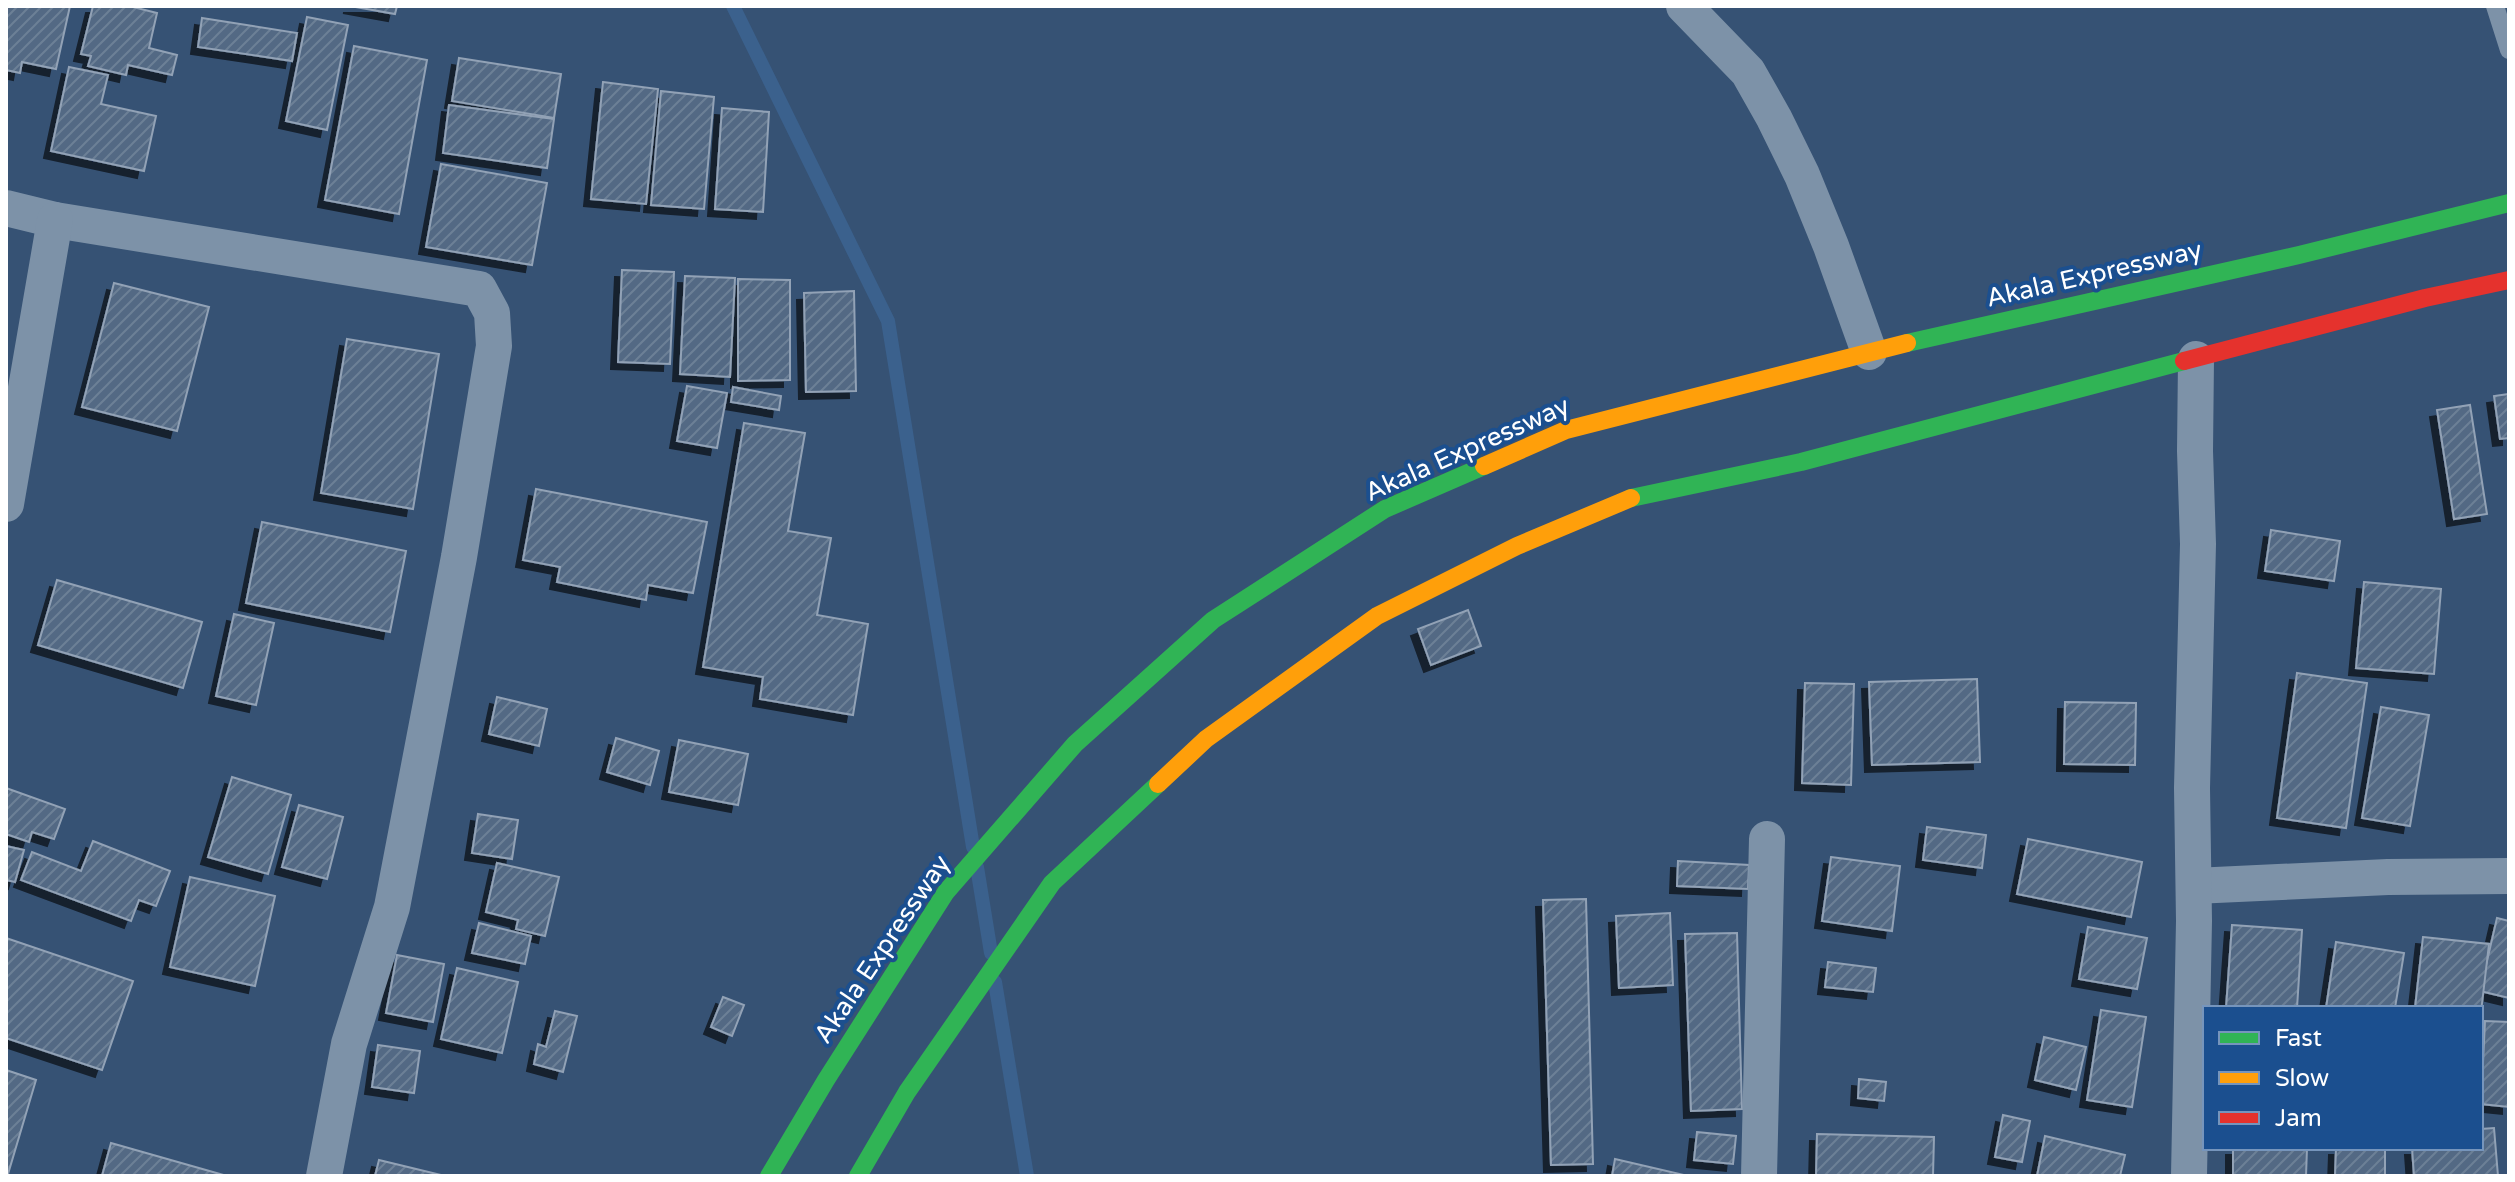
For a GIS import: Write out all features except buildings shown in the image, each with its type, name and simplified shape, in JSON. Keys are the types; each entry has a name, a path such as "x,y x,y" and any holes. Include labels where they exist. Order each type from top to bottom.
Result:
{"main road":[{"name":"Akala Expressway","path":"769,1176 826,1080 946,892 1075,744 1213,620 1385,509 1566,430 1869,352 2299,255 2509,203"},
{"path":"858,1176 907,1092 1052,883 1206,739 1377,616 1517,546 1632,498 1801,462 2425,298 2509,280"}],"street":[{"path":"1684,6 1748,72 1774,118 1831,246 1869,352"},
{"path":"6,208 55,220 479,289 492,313 494,346 459,557 398,877 392,907 349,1044 324,1176"},
{"path":"6,504 55,220"},
{"path":"2189,1176 2194,886 2192,788 2198,544 2196,359"},
{"path":"1759,1176 1767,839"},
{"path":"2194,886 2388,877 2509,876"}],"lane":[{"path":"2495,6 2509,50"}],"waterway":[{"path":"733,6 888,321 973,847"},
{"path":"977,867 991,953"},
{"path":"995,982 1027,1176"}],"traffic: fast":[{"path":"1907,343 2299,255 2509,203"},
{"path":"1631,498 1801,462 2184,361"},
{"path":"769,1176 826,1080 946,892 1075,744 1213,620 1385,509 1484,466"},
{"path":"858,1176 907,1092 1052,883 1158,784"}],"traffic: slow":[{"path":"1484,466 1566,430 1907,343"},
{"path":"1158,784 1206,739 1377,616 1517,546 1631,498"}],"traffic: jam":[{"path":"2184,361 2425,298 2509,280"}]}
